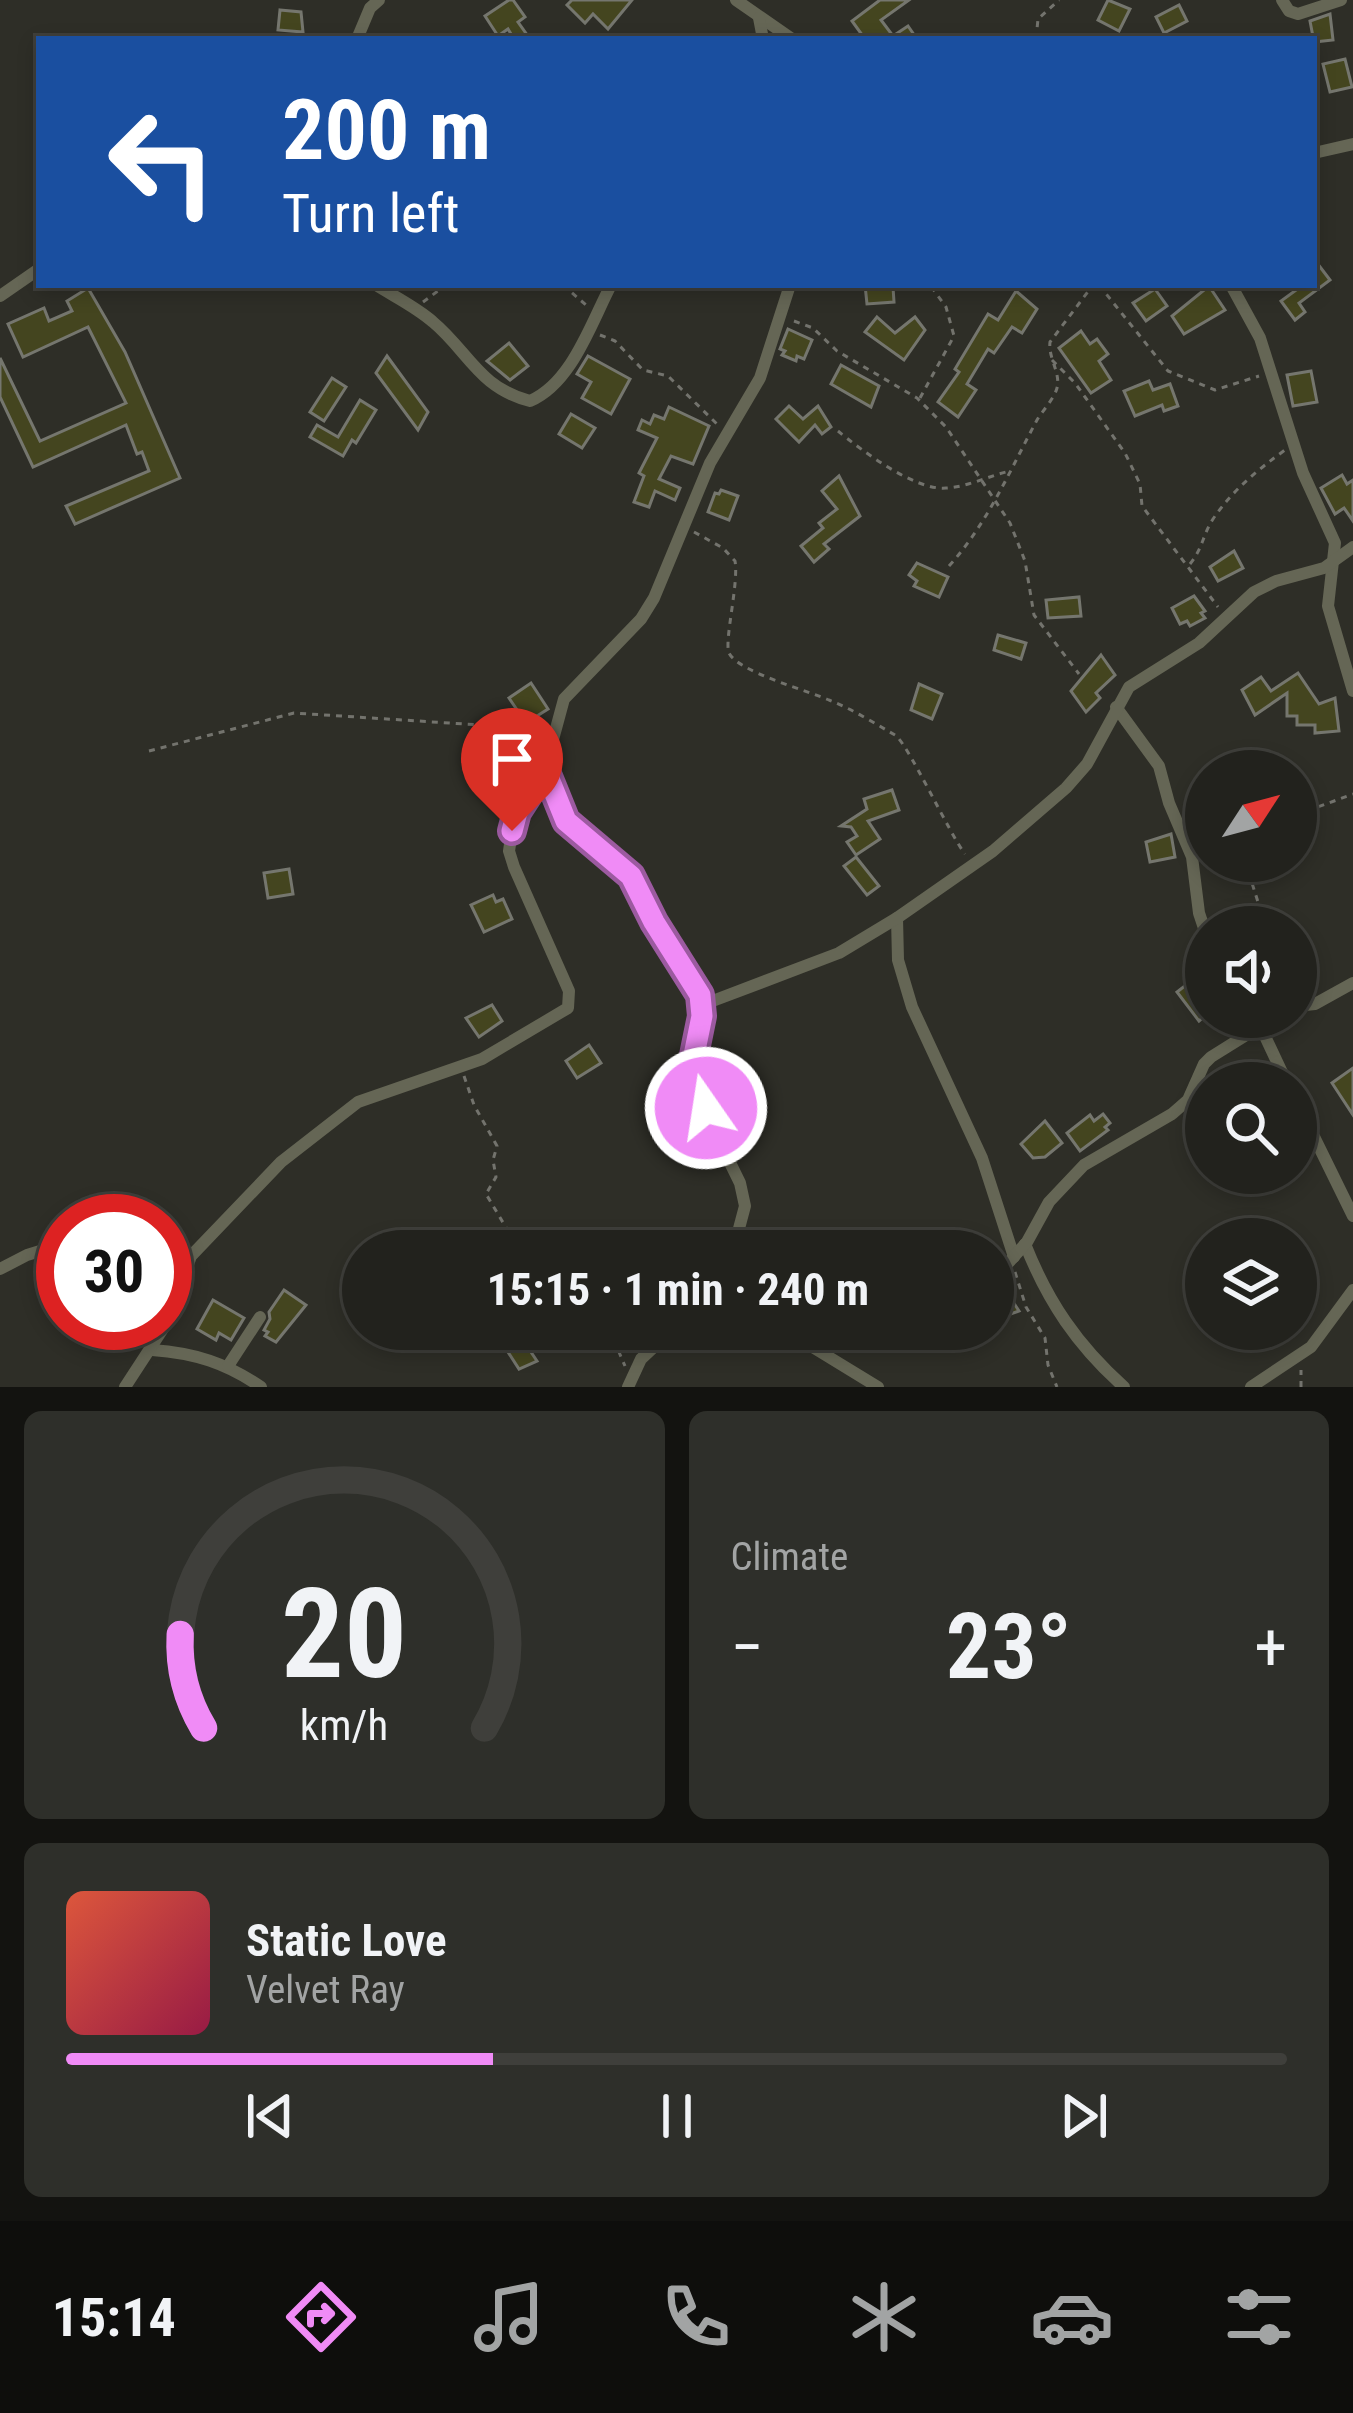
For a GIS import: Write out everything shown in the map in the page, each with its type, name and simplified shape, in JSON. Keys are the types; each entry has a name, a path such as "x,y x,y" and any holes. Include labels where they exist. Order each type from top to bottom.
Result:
{"street":[{"path":"358,36 370,8 379,0"},
{"path":"736,0 787,36"},
{"path":"1282,0 1289,11 1298,14 1341,0"},
{"path":"759,18 762,36"},
{"path":"1317,152 1353,144"},
{"path":"0,296 36,271"},
{"path":"381,288 439,327 478,371 513,396 530,401 555,382 609,288"},
{"path":"192,1259 281,1162 346,1109 463,1068 568,1008 569,991 509,850 517,812 545,769 564,699 641,619 654,598 686,514 760,378 789,288"},
{"path":"1233,288 1260,338 1293,443 1335,543 1328,606 1353,691"},
{"path":"702,1005 839,953 975,864 1066,788 1094,753 1129,687 1199,643 1264,586 1316,572 1353,547"},
{"path":"1116,707 1144,740 1162,774 1192,857 1197,906"},
{"path":"545,769 566,821 631,876 693,981 702,1005 692,1065 716,1134 740,1183 745,1206 739,1230"},
{"path":"897,918 898,960 912,1007 982,1158 1004,1230"},
{"path":"1317,1003 1353,983"},
{"path":"1014,1258 1049,1202 1084,1166 1172,1114 1188,1100 1204,1064 1238,1038"},
{"path":"1317,1143 1353,1216"},
{"path":"1025,1244 1057,1313 1076,1341 1124,1387"},
{"path":"0,1269 36,1251"},
{"path":"1251,1387 1311,1347 1353,1290"},
{"path":"228,1366 260,1317"},
{"path":"125,1387 152,1350 188,1352 228,1366 261,1387"},
{"path":"628,1384 651,1350"},
{"path":"817,1350 878,1387"}],"path":[{"path":"1036,36 1038,20 1059,0"},
{"path":"414,308 442,288"},
{"path":"566,288 595,316"},
{"path":"920,398 954,336 946,307 932,288"},
{"path":"950,566 981,527 1056,392 1058,378 1050,359 1050,342 1094,288"},
{"path":"1098,288 1174,374 1216,390 1270,372"},
{"path":"781,316 813,328 837,351 916,398 946,427 1010,523 1025,562 1034,615 1079,674"},
{"path":"586,335 608,337 643,370 668,376 727,435"},
{"path":"1050,359 1075,383 1125,453 1140,484 1140,503 1225,617"},
{"path":"838,431 876,463 932,487 943,489 1012,470"},
{"path":"1189,566 1204,546 1211,521 1236,488 1293,443"},
{"path":"686,514 695,534 735,560 735,606 728,648 733,658 835,702 902,740 940,815 975,864"},
{"path":"149,751 294,713 555,729"},
{"path":"1317,807 1353,794"},
{"path":"463,1068 467,1091 497,1146 496,1177 486,1194 507,1230"},
{"path":"1014,1263 1026,1307 1045,1338 1057,1387"},
{"path":"616,1350 628,1384"}],"building":[{"path":"513,0 525,17 518,22 528,36 512,36 508,29 498,36 485,16"},
{"path":"572,0 632,0 608,29 593,14 585,23 567,5"},
{"path":"880,0 909,0 881,20 893,36 863,36 852,21"},
{"path":"1108,0 1130,9 1119,31 1098,20"},
{"path":"1179,5 1187,21 1164,33 1156,17"},
{"path":"280,10 301,12 303,32 278,30"},
{"path":"1330,14 1333,40 1317,42 1310,21"},
{"path":"908,26 915,36 893,36"},
{"path":"1345,59 1352,87 1330,92 1323,64"},
{"path":"1317,263 1330,280 1299,303 1305,312 1295,320 1281,301 1299,288 1317,288"},
{"path":"88,288 125,352 180,478 75,524 66,506 149,471 142,452 137,454 126,425 33,467 0,397 0,358 40,441 126,403 88,327 23,357 8,324 44,308 49,321 72,311 67,301"},
{"path":"865,288 893,288 894,302 867,304"},
{"path":"1207,288 1225,310 1184,334 1172,316"},
{"path":"1155,289 1167,306 1146,321 1133,303"},
{"path":"1016,291 1037,309 1022,333 1012,327 994,353 988,349 967,384 976,390 958,417 938,402 988,314 998,320"},
{"path":"877,317 895,333 915,317 925,330 904,360 865,332"},
{"path":"788,329 812,340 804,359 782,355"},
{"path":"1081,331 1090,344 1097,339 1108,354 1099,361 1111,380 1091,393 1059,348"},
{"path":"509,343 528,366 510,380 487,361"},
{"path":"387,356 428,412 418,430 376,373"},
{"path":"588,356 630,379 611,414 582,398 591,382 577,374"},
{"path":"841,365 879,386 871,407 831,384"},
{"path":"1311,371 1317,402 1293,406 1287,375"},
{"path":"332,378 346,387 324,421 310,412"},
{"path":"1149,381 1153,390 1170,384 1178,406 1164,411 1162,405 1135,416 1124,391"},
{"path":"360,400 376,410 343,456 310,437 317,425 338,437"},
{"path":"789,406 803,419 818,406 831,427 822,434 815,425 799,442 776,419"},
{"path":"669,407 709,426 693,464 671,456 659,479 680,488 675,500 655,491 649,507 634,502 644,476 639,473 657,438 638,430 642,420 650,424 654,415 664,419"},
{"path":"571,414 595,428 582,448 559,434"},
{"path":"1342,475 1347,484 1353,480 1353,521 1344,508 1335,514 1321,488"},
{"path":"839,476 860,516 824,544 829,549 814,562 801,546 837,509 822,491"},
{"path":"721,490 738,496 729,520 708,512 715,493"},
{"path":"1234,551 1243,568 1218,581 1210,567"},
{"path":"917,563 948,577 939,597 914,586 917,581 909,575"},
{"path":"1194,596 1205,618 1190,626 1187,621 1180,624 1172,608"},
{"path":"1079,597 1081,616 1048,618 1046,600"},
{"path":"998,635 1026,643 1021,659 994,650"},
{"path":"1101,655 1115,675 1096,693 1100,698 1086,712 1071,691"},
{"path":"1298,673 1319,704 1335,698 1339,731 1315,733 1315,725 1297,725 1297,716 1287,716 1287,693 1255,715 1242,690 1261,677 1271,691"},
{"path":"531,683 548,709 526,723 509,698"},
{"path":"919,684 942,694 932,719 911,710"},
{"path":"892,790 899,810 868,821 880,839 856,855 847,842 857,836 851,827 841,826 867,809 864,799"},
{"path":"1171,834 1175,857 1150,862 1146,842"},
{"path":"856,857 879,886 867,895 844,866"},
{"path":"289,869 293,894 268,898 264,873"},
{"path":"493,895 496,902 503,899 512,919 484,932 471,905"},
{"path":"492,1005 502,1021 479,1037 466,1018"},
{"path":"589,1045 601,1063 577,1078 566,1061"},
{"path":"1353,1068 1353,1115 1332,1083"},
{"path":"1103,1114 1110,1123 1105,1127 1108,1130 1080,1151 1067,1133 1090,1115 1094,1121"},
{"path":"1045,1121 1062,1143 1045,1157 1033,1158 1021,1144"},
{"path":"284,1290 306,1305 276,1342 264,1330"},
{"path":"213,1300 244,1318 231,1340 219,1333 216,1340 197,1329"},
{"path":"507,1350 534,1350 537,1361 519,1369"}],"route":[{"path":"512,831 517,812 545,769 566,821 631,876 700,995 702,1016 692,1065 706,1108"}]}
